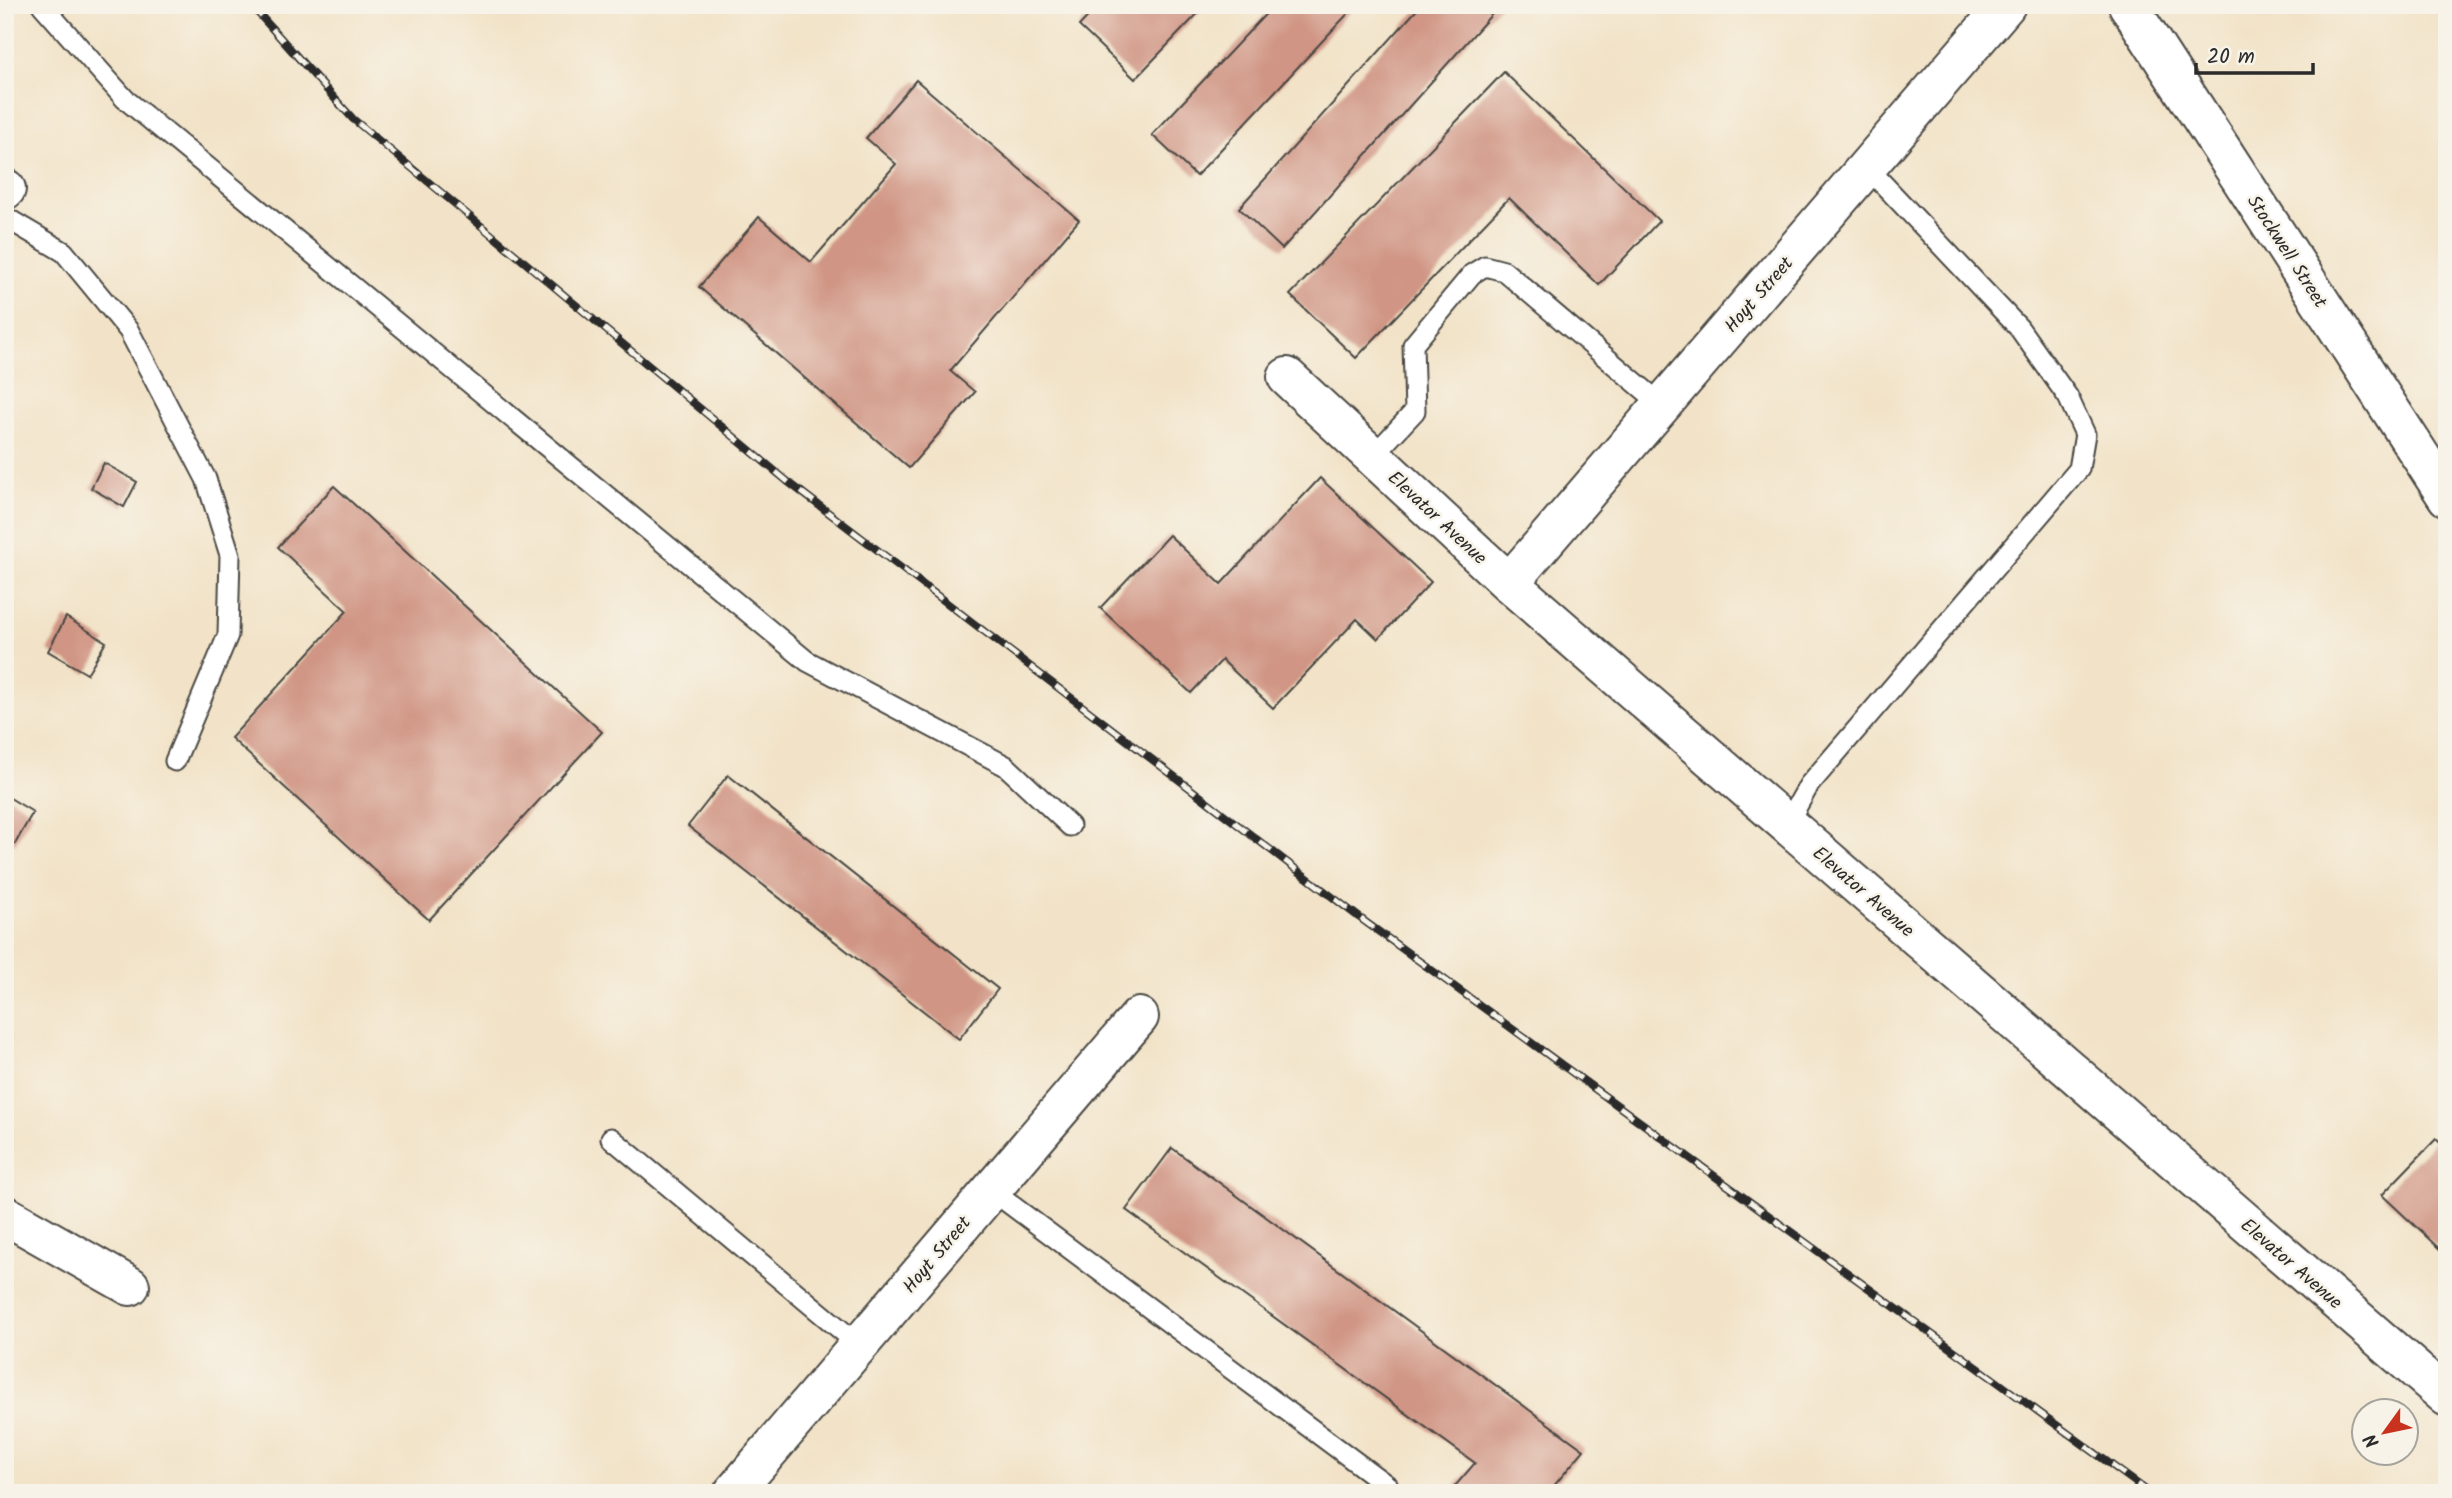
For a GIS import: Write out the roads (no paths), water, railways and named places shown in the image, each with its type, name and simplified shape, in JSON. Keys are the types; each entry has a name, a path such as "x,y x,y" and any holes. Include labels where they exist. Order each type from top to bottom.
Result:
{"street":[{"name":"Hoyt Street","path":"1509,583 2006,5"},
{"name":"Stockwell Street","path":"2128,5 2447,498"},
{"name":"Elevator Avenue","path":"1287,377 1509,583 2447,1397"},
{"name":"Hoyt Street","path":"733,1493 1139,1017"},
{"path":"5,1215 130,1286"}],"lane":[{"path":"42,5 125,99 807,661 1006,766 1070,826"},
{"path":"1787,824 1810,785 2079,469 2085,434 2068,397 2019,328 1867,167"},
{"path":"5,217 64,252 128,331 206,479 230,555 228,635 175,761"},
{"path":"1373,456 1415,411 1413,345 1472,274 1485,266 1504,271 1662,405"},
{"path":"611,1138 859,1345"},
{"path":"991,1190 1388,1486 1382,1493"}],"railway":[{"path":"251,5 353,119 787,481 1360,918 2150,1493"}]}
